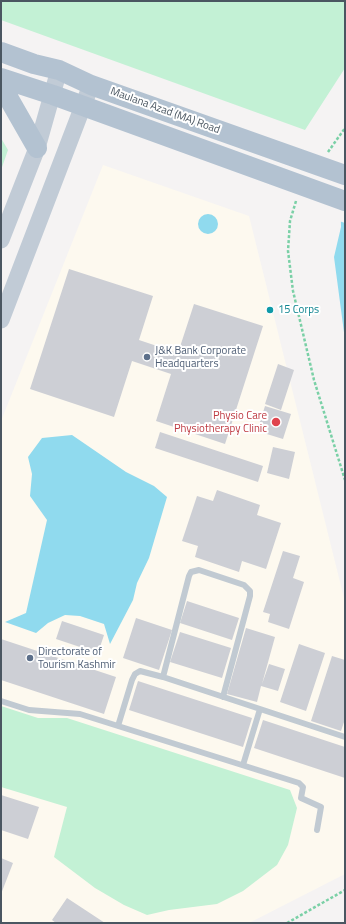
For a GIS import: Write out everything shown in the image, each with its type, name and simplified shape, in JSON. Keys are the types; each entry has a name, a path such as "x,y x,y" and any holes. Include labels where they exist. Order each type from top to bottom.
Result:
{"main road":[{"name":"Maulana Azad (MA) Road","path":"1,52 34,64 59,70 91,85 331,170"},
{"path":"1,240 37,148 59,70"},
{"name":"Maulana Azad (MA) Road","path":"1,78 53,95 345,201"},
{"path":"1,85 37,148"},
{"path":"1,320 84,107 91,85"}],"lane":[{"path":"162,677 189,576 191,572 199,570 244,585 250,591 250,596 223,697"},
{"path":"118,726 135,674 146,672 345,737"},
{"path":"1,700 29,710 69,712 243,765 301,785 301,798 321,807 317,830"},
{"path":"243,765 260,709"}],"path":[{"path":"331,170 345,128"},
{"path":"309,188 290,221 288,251 294,291 314,380 345,480"},
{"path":"287,923 345,890"}],"shaded area":[{"path":"103,165 249,216 345,602 345,874 249,923 1,923 1,421"}],"green space":[{"path":"1,1 345,1 345,68 305,130 1,20"},
{"path":"1,138 8,150 1,170"},
{"path":"1,706 38,718 67,718 290,790 297,808 288,845 277,865 243,891 217,904 169,910 147,915 124,905 95,888 54,857 67,807 1,787"}],"water":[{"path":"345,163 345,340 334,257 341,227 340,164"},
{"path":"208,214 215,217 218,224 215,231 208,234 201,231 198,224 201,217"},
{"path":"72,435 126,472 154,486 167,497 149,558 137,583 133,600 110,644 104,624 80,616 65,615 48,623 36,633 5,622 26,613 47,520 30,496 32,474 28,457 42,438"}],"pier":[{"path":"345,161 345,223 339,221 338,164"}],"building":[{"name":"J&K Bank Corporate Headquarters","path":"69,269 153,296 139,340 178,353 194,304 263,326 225,444 156,421 171,374 132,361 114,417 30,389"},
{"path":"278,364 294,370 281,410 265,404"},
{"path":"265,406 291,414 283,439 257,431"},
{"path":"160,432 263,466 258,482 155,448"},
{"path":"273,447 295,452 289,479 267,473"},
{"path":"217,490 260,505 257,515 281,523 266,569 242,561 239,572 195,557 198,546 182,541 197,496 213,501"},
{"path":"283,551 300,556 293,578 304,582 289,629 268,622 270,614 263,612"},
{"path":"187,601 239,618 232,640 180,623"},
{"path":"136,618 172,630 159,670 123,658"},
{"path":"62,621 104,635 98,653 56,639"},
{"path":"246,628 275,637 262,684 269,664 285,669 278,691 261,686 257,702 227,694"},
{"path":"180,632 231,648 222,678 170,662"},
{"name":"Directorate of Tourism Kashmir","path":"1,639 116,677 104,714 1,680"},
{"path":"299,644 325,653 306,711 280,702"},
{"path":"332,656 345,660 345,719 341,731 311,721"},
{"path":"138,681 252,718 243,747 129,710"},
{"path":"263,720 345,747 345,778 254,748"},
{"path":"1,795 39,807 28,839 1,830"},
{"path":"1,858 13,863 1,894"},
{"path":"67,898 105,923 56,923 52,920"}],"place":[{"name":"15 Corps","path":"270,310"},
{"name":"J&K Bank Corporate Headquarters","path":"147,357"},
{"name":"Physio Care Physiotherapy Clinic","path":"276,422"},
{"name":"Directorate of Tourism Kashmir","path":"30,658"}]}
